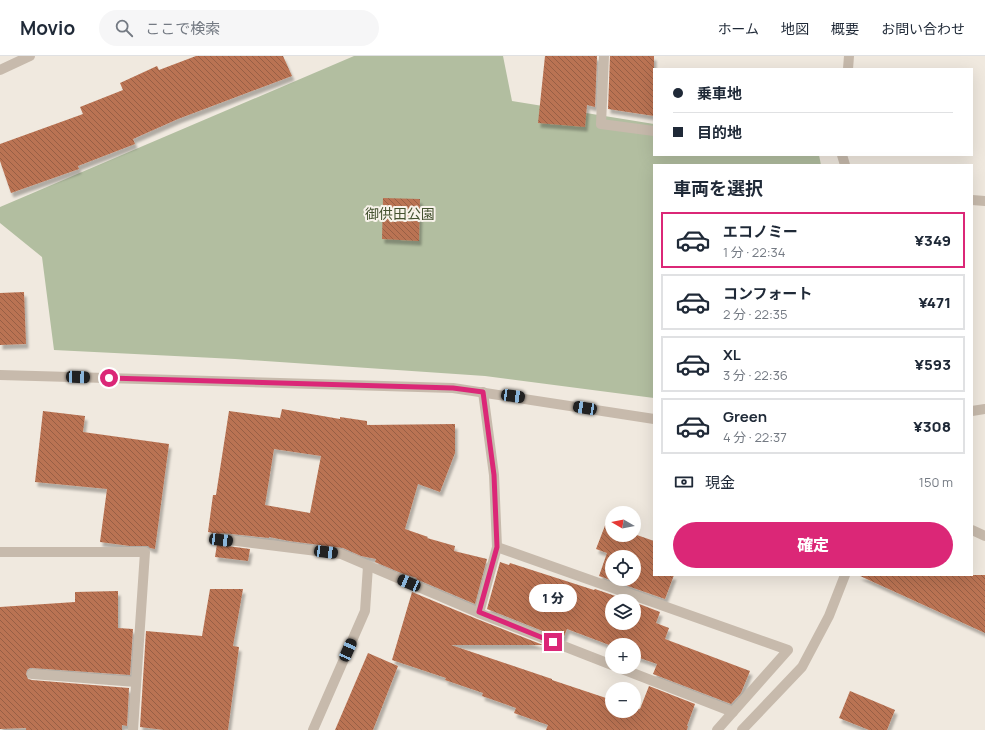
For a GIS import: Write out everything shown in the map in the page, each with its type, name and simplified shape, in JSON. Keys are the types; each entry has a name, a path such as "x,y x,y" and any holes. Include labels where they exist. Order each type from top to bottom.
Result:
{"street":[{"path":"0,70 30,56"},
{"path":"604,56 601,124 653,131"},
{"path":"848,68 849,56"},
{"path":"973,200 985,201"},
{"path":"0,375 453,388 653,419"},
{"path":"479,612 497,547 494,475 483,392"},
{"path":"973,411 985,410"},
{"path":"973,530 985,536"},
{"path":"221,540 341,554 479,612 605,662"},
{"path":"497,547 788,650 717,730"},
{"path":"0,552 145,552 133,730"},
{"path":"313,730 365,611 368,566"},
{"path":"742,730 802,667 829,616 844,576"},
{"path":"32,674 136,682"},
{"path":"635,674 733,712"}],"green space":[{"name":"御供田公園","path":"354,56 503,56 512,101 653,124 653,156 819,156 821,164 653,164 653,398 485,376 235,359 54,350 42,257 0,223 0,207"}],"building":[{"path":"196,56 283,56 292,76 178,119 133,139 135,144 78,166 79,169 11,193 0,161 0,144 83,114 80,107 123,90 120,83 157,66 159,70"},
{"path":"545,56 597,56 595,107 587,105 585,127 538,123"},
{"path":"610,56 654,56 653,116 608,109"},
{"path":"383,198 420,199 419,241 382,239"},
{"path":"24,292 26,344 0,345 0,293"},
{"path":"282,409 340,419 340,417 367,421 367,425 455,424 455,453 440,492 418,484 405,529 428,537 427,538 455,546 454,551 487,559 475,604 416,579 417,578 375,562 376,559 361,556 343,548 269,537 208,532 213,495 216,495 229,411 280,418","holes":["274,449 321,456 310,513 265,505"]},
{"path":"43,411 85,416 83,432 169,444 155,549 148,546 130,546 100,542 107,489 35,482"},
{"path":"605,526 605,542 641,542 641,536 653,541 653,576 674,576 665,599 628,586 641,586 641,550 605,550 605,552 596,549"},
{"path":"217,544 250,549 248,561 215,557"},
{"path":"605,559 605,578 599,576"},
{"path":"500,562 509,565 510,563 610,594 605,594 605,630 641,630 641,605 660,612 656,623 669,628 665,639 750,671 741,693 731,704 653,674 657,664 641,658 641,638 605,638 605,643 567,629 563,639 487,609"},
{"path":"985,575 985,633 860,576"},
{"path":"210,589 243,589 233,646 239,647 228,730 164,730 140,727 146,631 202,636"},
{"path":"118,591 118,628 133,629 130,675 32,668 27,670 26,674 28,679 32,680 129,688 127,726 122,725 122,730 26,730 26,728 0,729 0,607 75,602 75,592"},
{"path":"412,592 543,645 451,645 605,698 605,718 641,718 641,706 649,686 695,704 687,730 546,730 548,725 514,713 516,708 482,696 483,693 445,680 446,678 392,660"},
{"path":"368,653 398,666 373,730 335,730"},
{"path":"850,691 895,710 887,730 869,730 839,718"}],"route":[{"path":"109,378 453,388 483,392 494,475 497,547 479,612 553,642"}]}
